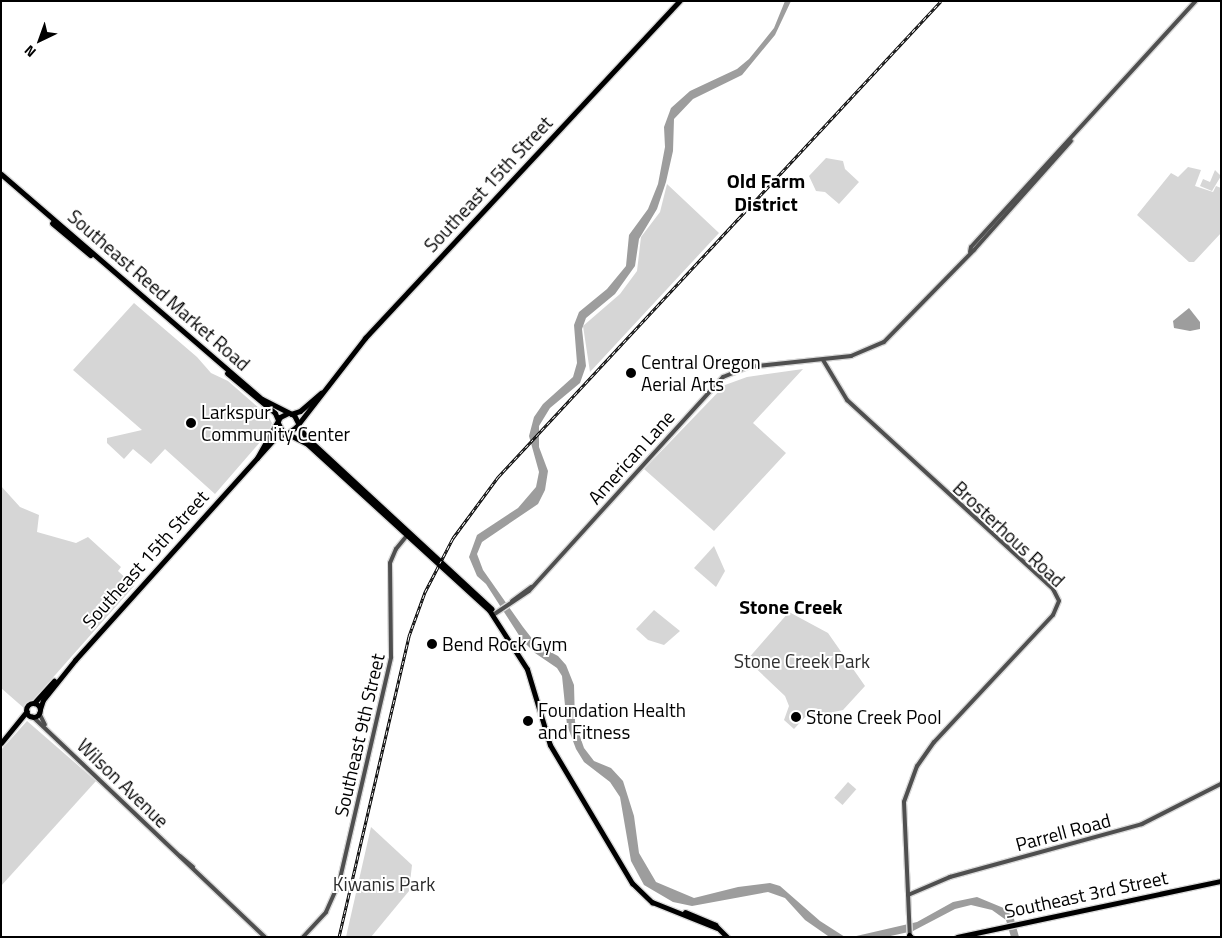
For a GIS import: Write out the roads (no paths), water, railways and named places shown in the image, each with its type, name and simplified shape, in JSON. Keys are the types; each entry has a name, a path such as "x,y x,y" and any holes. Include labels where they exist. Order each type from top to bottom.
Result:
{"main road":[{"name":"Southeast 15th Street","path":"30,714 34,703 59,679 278,435 287,433 298,424 398,302 675,3"},
{"name":"Southeast Reed Market Road","path":"1,174 262,398 289,413 306,437 408,534"},
{"name":"Southeast Reed Market Road","path":"1,178 275,413 278,422 287,433 306,443 496,613 529,668 552,743 634,882 650,898 697,916 717,928 727,937"},
{"name":"Southeast 15th Street","path":"255,461 278,422 289,413 300,411 324,392"},
{"name":"Southeast 15th Street","path":"40,711 59,679"},
{"path":"1,744 20,721 30,714 40,711 34,703"},
{"name":"Southeast 3rd Street","path":"957,937 1221,880"}],"street":[{"path":"823,360 861,353 890,338 1071,141 1196,1"},
{"name":"American Lane","path":"496,613 531,587 723,377 748,367 823,360"},
{"name":"Brosterhous Road","path":"823,360 847,400 1053,589 1059,602 1053,615 934,742 917,766 904,802 910,936"},
{"name":"Southeast 9th Street","path":"303,937 329,907 343,869 392,649 390,563 408,534"},
{"name":"Wilson Avenue","path":"40,711 47,729"},
{"name":"Wilson Avenue","path":"30,714 264,937"},
{"name":"Parrell Road","path":"908,895 950,877 1142,824 1221,784"}],"railway":[{"path":"339,937 409,636 425,592 453,538 498,477 941,1"}],"place":[{"name":"Central Oregon Aerial Arts","path":"631,373"},
{"name":"Larkspur Community Center","path":"191,423"},
{"name":"Bend Rock Gym","path":"432,644"},
{"name":"Stone Creek Pool","path":"796,717"},
{"name":"Foundation Health and Fitness","path":"528,721"}],"district":[{"name":"Old Farm District","path":"766,192"},
{"name":"Stone Creek","path":"791,606"}],"park label":[{"name":"Stone Creek Park","path":"802,661"},
{"name":"Kiwanis Park","path":"384,884"}]}
